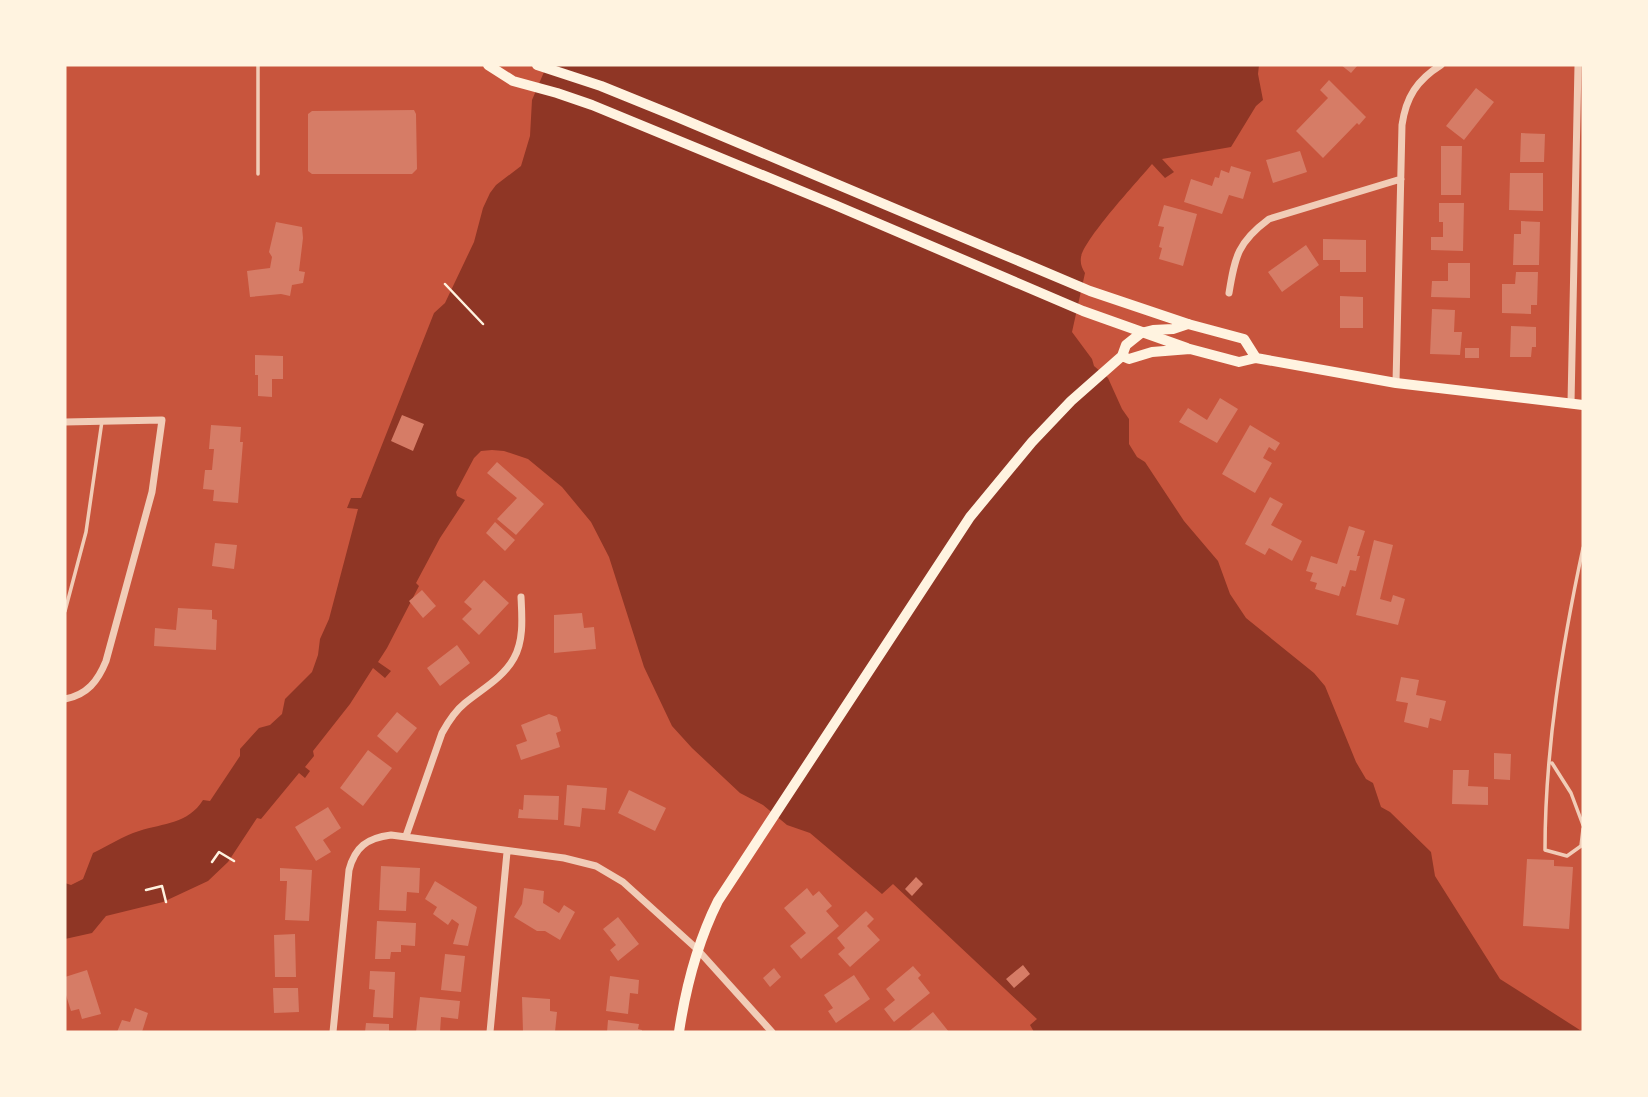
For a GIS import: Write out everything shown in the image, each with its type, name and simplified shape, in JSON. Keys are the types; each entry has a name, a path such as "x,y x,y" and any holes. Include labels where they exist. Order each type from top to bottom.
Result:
{"main road":[{"path":"488,65 513,81 604,110 1083,311 1190,349 1239,362 1256,358 1396,383 1583,405"},
{"path":"537,65 601,86 675,116 1090,291 1188,324 1244,339 1256,358"},
{"path":"679,1032 685,991 697,949 718,901 970,517 1032,442 1071,401 1122,356 1126,345 1141,333 1188,324"},
{"path":"1122,356 1129,359 1165,350 1190,349"}],"street":[{"path":"1396,383 1402,125 1407,100 1419,81 1441,65"},
{"path":"1571,404 1578,65"},
{"path":"1229,293 1234,261 1240,245 1251,232 1269,219 1401,179"},
{"path":"65,422 162,420 152,492 106,661 101,675 92,687 82,694 65,699"},
{"path":"406,836 442,733 451,718 463,704 496,680 514,657 522,630 521,597"},
{"path":"333,1032 349,870 353,855 362,844 374,837 406,836 564,858 596,866 623,882 697,949 772,1032"},
{"path":"490,1032 507,852"}],"lane":[{"path":"258,65 258,174"},
{"path":"65,611 86,531 102,421"},
{"path":"1551,761 1571,793 1583,827 1581,846 1567,856 1545,850 1545,811 1564,638 1583,548"}],"path":[{"path":"445,284 484,324"},
{"path":"212,862 219,852 234,861"},
{"path":"146,890 162,886 166,902"}],"shaded area":[{"path":"547,65 1259,65 1263,100 1256,106 1231,147 1162,159 1174,172 1165,178 1152,164 1092,237 1081,257 1085,273 1072,332 1092,359 1094,366 1108,378 1129,419 1129,444 1137,457 1145,462 1184,521 1218,561 1230,594 1246,618 1314,673 1325,686 1356,762 1366,779 1373,783 1381,807 1390,812 1431,852 1435,876 1500,979 1583,1032 1034,1032 1030,1025 1037,1019 893,884 882,894 810,833 787,825 763,805 740,793 692,748 672,726 644,667 609,557 591,522 562,487 528,459 492,450 481,451 474,458 456,492 457,496 465,500 440,538 416,583 419,586 378,662 391,671 385,678 373,668 350,704 313,751 314,756 305,767 310,771 305,778 299,773 261,819 257,818 228,862 208,881 163,902 106,916 92,933 65,939 65,883 71,885 83,879 93,853 133,833 175,822 190,814 203,800 210,801 240,756 240,749 259,728 270,725 282,714 285,699 312,672 358,509 347,508 351,498 361,498 434,313 445,303 474,242 490,193 521,166 530,136 532,100"}],"building":[{"path":"1341,65 1358,65 1351,73"},
{"path":"1329,80 1366,117 1323,158 1296,131 1328,98 1320,90"},
{"path":"1476,88 1494,102 1464,140 1446,126"},
{"path":"414,110 417,169 412,174 312,174 308,171 308,114 312,111"},
{"path":"1521,133 1545,134 1544,162 1520,162"},
{"path":"1441,146 1462,146 1461,195 1441,195"},
{"path":"1300,151 1307,172 1273,183 1266,160"},
{"path":"1231,166 1251,172 1243,199 1229,195 1222,214 1184,202 1191,179 1212,186 1215,177 1219,178 1221,170 1229,173"},
{"path":"1510,173 1543,173 1543,211 1509,210"},
{"path":"1439,203 1464,203 1463,251 1431,250 1431,237 1443,237 1443,222 1439,222"},
{"path":"1164,205 1197,214 1183,266 1159,259 1164,227 1158,226"},
{"path":"1521,221 1540,222 1539,265 1513,265 1514,234 1521,234"},
{"path":"276,222 302,227 299,271 305,272 303,283 292,285 290,296 281,294 250,297 247,271 270,268 272,257 269,252"},
{"path":"1323,239 1366,240 1366,272 1340,272 1340,260 1323,260"},
{"path":"1306,245 1319,265 1282,292 1268,272"},
{"path":"1448,263 1470,263 1470,298 1431,297 1432,281 1448,281"},
{"path":"1516,272 1538,272 1537,305 1531,305 1531,314 1502,313 1502,284 1515,284"},
{"path":"1340,296 1363,297 1363,328 1340,328"},
{"path":"1432,309 1455,310 1454,332 1462,332 1460,355 1430,354"},
{"path":"1511,326 1536,327 1536,347 1532,347 1531,357 1510,357"},
{"path":"1465,348 1479,348 1479,358 1465,358"},
{"path":"255,355 283,356 283,379 272,379 272,397 258,396"},
{"path":"1220,398 1238,409 1217,443 1179,422 1188,408 1207,420"},
{"path":"402,415 424,424 413,451 391,441"},
{"path":"211,425 241,427 240,442 243,442 238,503 213,501 214,490 203,489 205,470 212,470 214,449 209,449"},
{"path":"1250,425 1280,443 1275,451 1269,447 1263,458 1272,463 1255,493 1222,474"},
{"path":"497,462 544,504 516,535 497,519 517,498 487,473"},
{"path":"1270,497 1283,504 1271,525 1302,541 1292,561 1269,548 1265,555 1245,544"},
{"path":"495,522 515,540 505,551 486,533"},
{"path":"1349,526 1365,531 1357,556 1360,556 1356,571 1350,570 1339,596 1315,589 1317,583 1310,581 1313,573 1306,571 1311,556 1337,564"},
{"path":"1374,540 1393,545 1380,599 1391,602 1393,595 1405,599 1398,625 1356,615"},
{"path":"215,543 237,545 234,569 212,566"},
{"path":"484,580 509,603 479,635 462,619 472,609 464,602"},
{"path":"422,590 436,606 423,618 409,601"},
{"path":"178,608 212,610 212,619 217,620 216,650 154,646 155,628 176,630"},
{"path":"582,613 584,628 594,627 596,649 554,653 554,615"},
{"path":"457,645 470,663 440,686 427,668"},
{"path":"1401,677 1419,680 1416,695 1446,701 1441,721 1430,718 1428,728 1404,722 1408,703 1396,701"},
{"path":"397,712 417,728 397,753 377,736"},
{"path":"549,714 557,717 561,731 556,733 560,747 521,760 516,745 527,741 521,725"},
{"path":"368,750 392,768 363,806 340,788"},
{"path":"1494,753 1511,754 1510,780 1494,779"},
{"path":"1453,770 1469,770 1468,786 1488,787 1488,805 1452,804"},
{"path":"567,785 607,788 605,810 582,808 580,827 564,825"},
{"path":"629,790 666,808 655,831 618,813"},
{"path":"524,795 559,796 558,820 518,818 519,809 523,810"},
{"path":"328,807 341,828 323,840 331,852 316,861 295,827"},
{"path":"1527,859 1554,860 1554,866 1573,867 1569,929 1523,926"},
{"path":"381,866 420,868 419,893 407,892 406,911 379,910"},
{"path":"280,868 312,870 309,921 285,920 287,881 280,881"},
{"path":"916,877 923,884 912,896 905,889"},
{"path":"435,881 477,907 468,946 453,944 459,924 452,919 448,925 433,914 437,907 425,899"},
{"path":"524,888 544,891 543,903 559,913 564,905 575,912 560,940 545,931 537,931 514,917 522,904"},
{"path":"807,888 813,896 819,891 832,906 826,911 839,926 801,959 790,946 806,933 784,908"},
{"path":"866,911 874,919 867,926 880,940 850,967 838,954 845,948 837,938"},
{"path":"618,917 639,944 618,961 610,950 616,945 603,929"},
{"path":"377,921 416,923 415,946 401,945 401,952 391,952 390,959 375,959"},
{"path":"295,934 296,977 275,977 274,935"},
{"path":"445,954 465,956 461,992 441,990"},
{"path":"1023,965 1030,974 1014,988 1006,979"},
{"path":"913,966 921,975 918,978 930,993 894,1022 884,1009 895,1000 886,989"},
{"path":"774,968 781,977 770,987 763,978"},
{"path":"87,970 101,1014 82,1019 79,1009 71,1011 65,992 65,977"},
{"path":"370,971 395,972 393,1018 373,1017 375,990 369,989"},
{"path":"854,975 870,999 836,1023 828,1011 833,1008 824,995"},
{"path":"610,976 639,980 638,994 630,993 628,1014 606,1011"},
{"path":"273,988 298,988 299,1012 274,1013"},
{"path":"420,997 460,1001 458,1019 441,1017 440,1032 416,1032"},
{"path":"522,997 550,999 550,1011 557,1012 555,1032 523,1032"},
{"path":"135,1008 148,1013 142,1032 117,1032 122,1020 130,1022"},
{"path":"933,1012 949,1032 908,1032"},
{"path":"608,1020 639,1024 638,1029 642,1032 607,1032"},
{"path":"366,1023 389,1024 389,1032 365,1032"}]}
